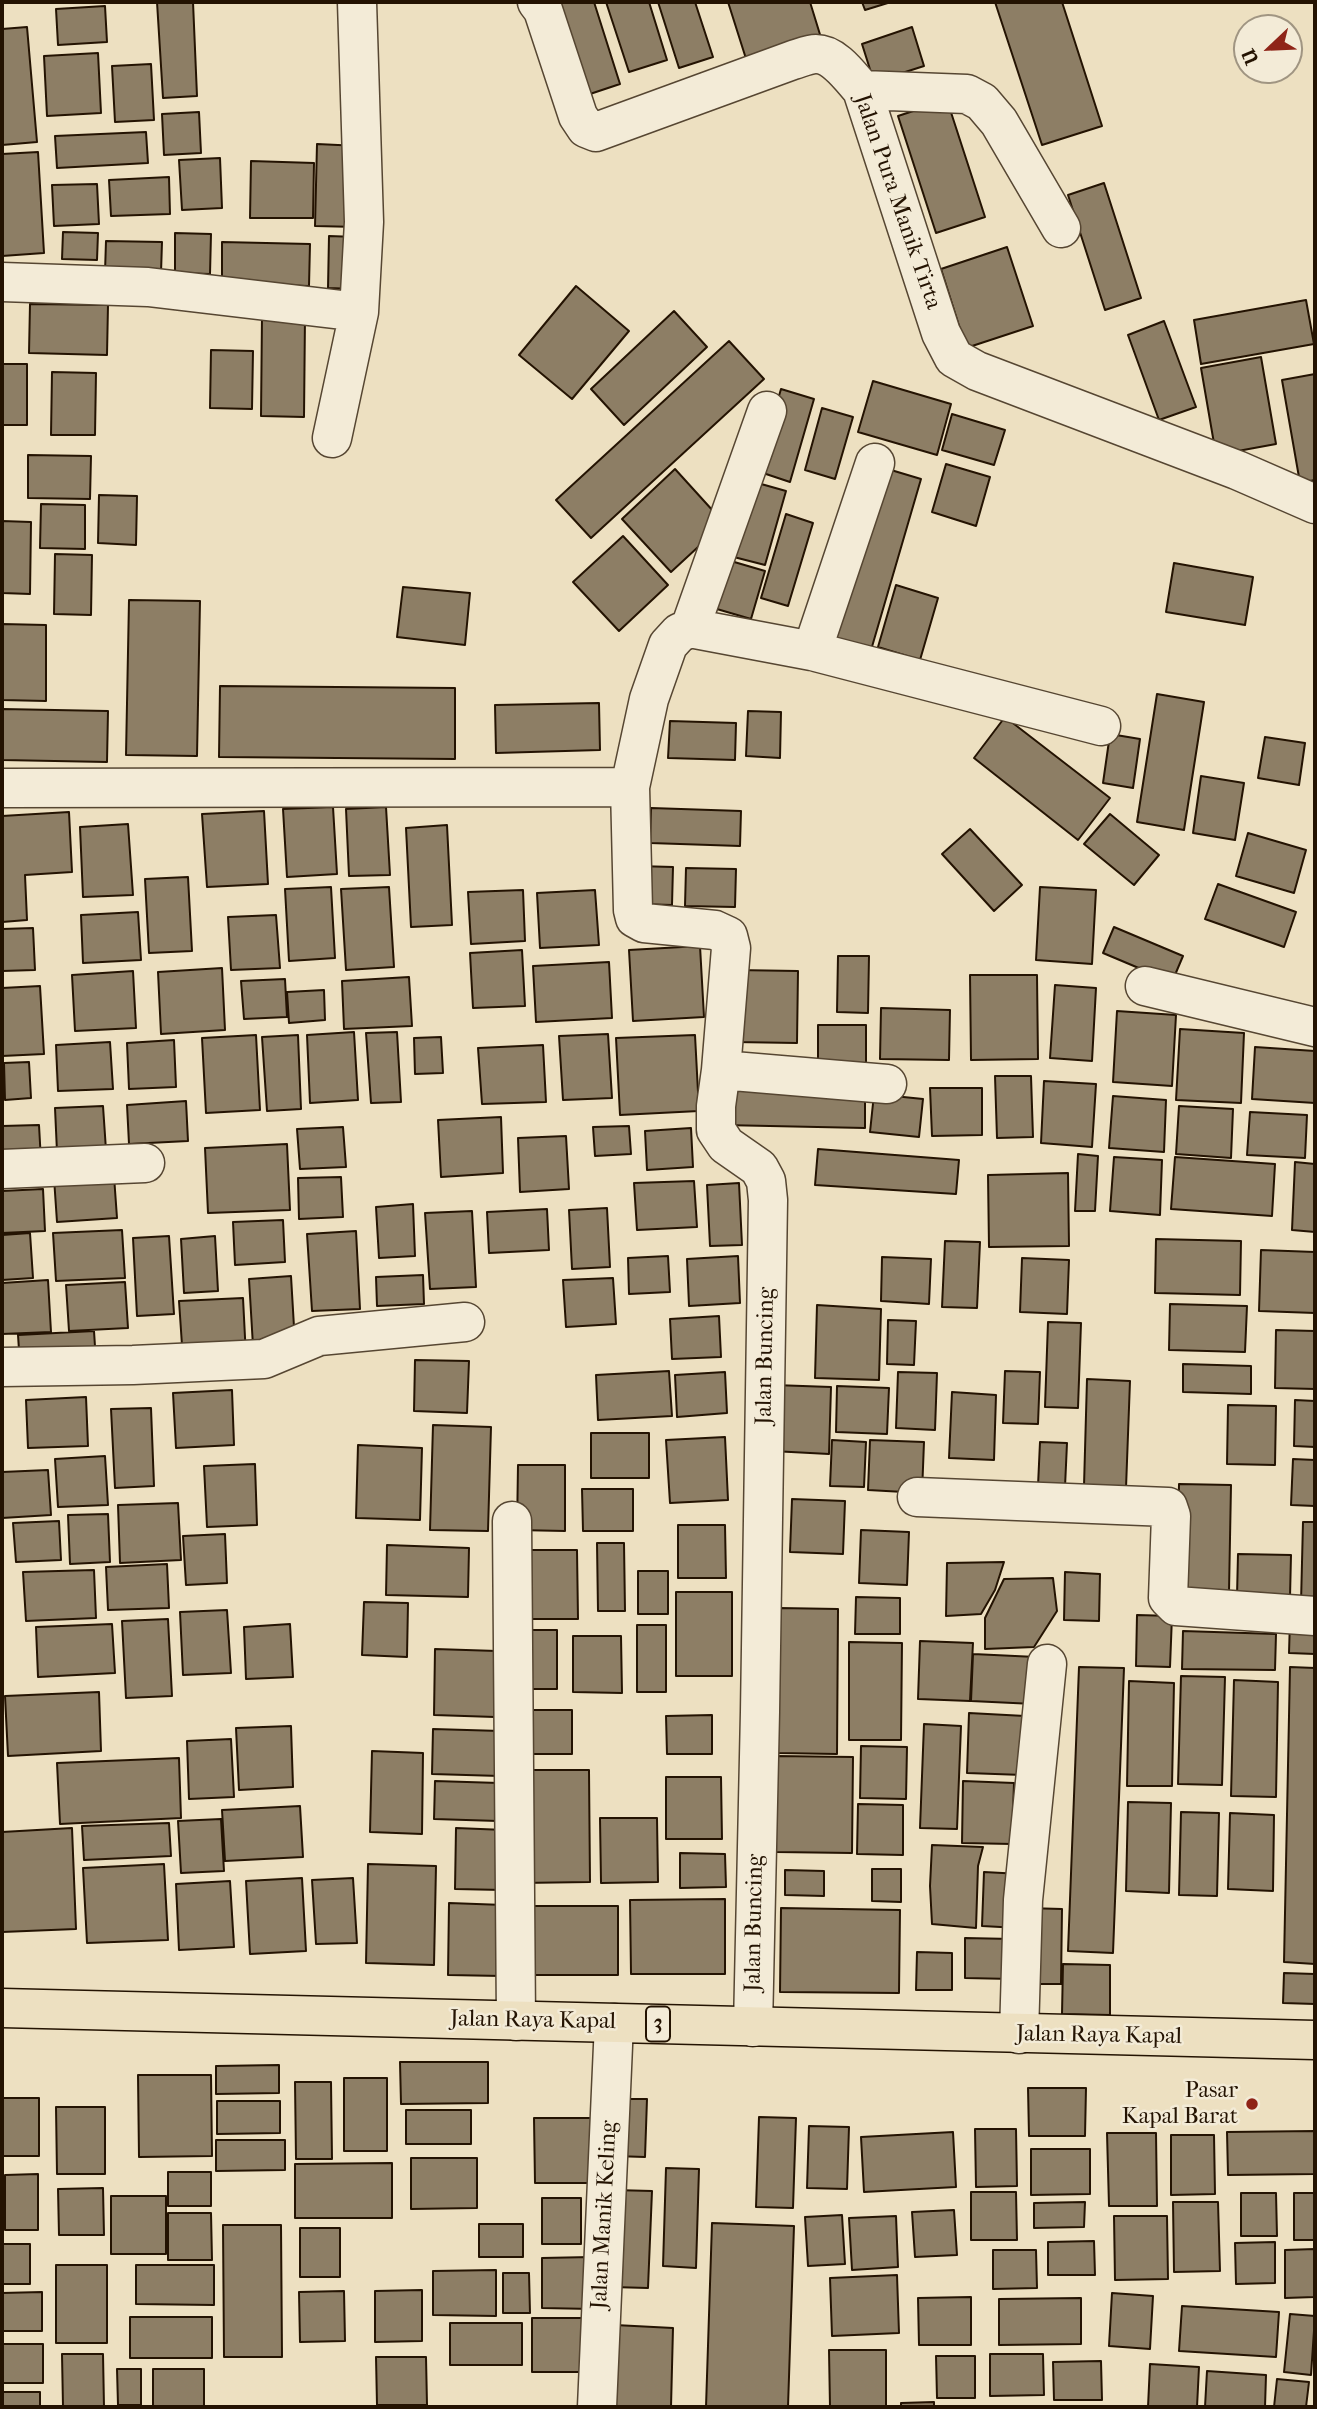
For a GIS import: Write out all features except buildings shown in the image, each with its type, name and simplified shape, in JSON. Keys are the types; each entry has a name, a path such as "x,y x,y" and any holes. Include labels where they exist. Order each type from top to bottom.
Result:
{"highway":[{"name":"Jalan Raya Kapal","path":"2,2008 1315,2040"}],"street":[{"path":"332,438 359,312 364,222 357,2"},
{"name":"Jalan Pura Manik Tirta","path":"537,2 543,10 578,116 586,128 596,132 793,60 818,54 830,59 862,90 941,333 954,359 977,371 1237,470 1315,504"},
{"path":"862,90 967,94 982,103 999,122 1061,228"},
{"path":"2,282 148,287 359,312"},
{"path":"2,788 630,787 649,699 679,637 767,411"},
{"path":"812,651 874,463"},
{"path":"679,637 812,651 1101,726"},
{"name":"Jalan Buncing","path":"630,787 635,918 644,923 715,930 728,936 731,948 716,1130 726,1145 759,1168 766,1181 768,1200 753,2027"},
{"path":"1145,986 1315,1027"},
{"path":"721,1070 887,1084"},
{"path":"2,1169 145,1163"},
{"path":"2,1367 264,1359 319,1336 465,1322"},
{"path":"917,1497 1168,1507 1171,1516 1168,1598 1171,1603 1176,1606 1315,1616"},
{"path":"512,1521 516,2021"},
{"path":"1019,2034 1023,1900 1047,1664"},
{"name":"Jalan Manik Keling","path":"597,2407 614,2023"}],"place":[{"name":"Pasar Kapal Barat","path":"1252,2104"}]}
